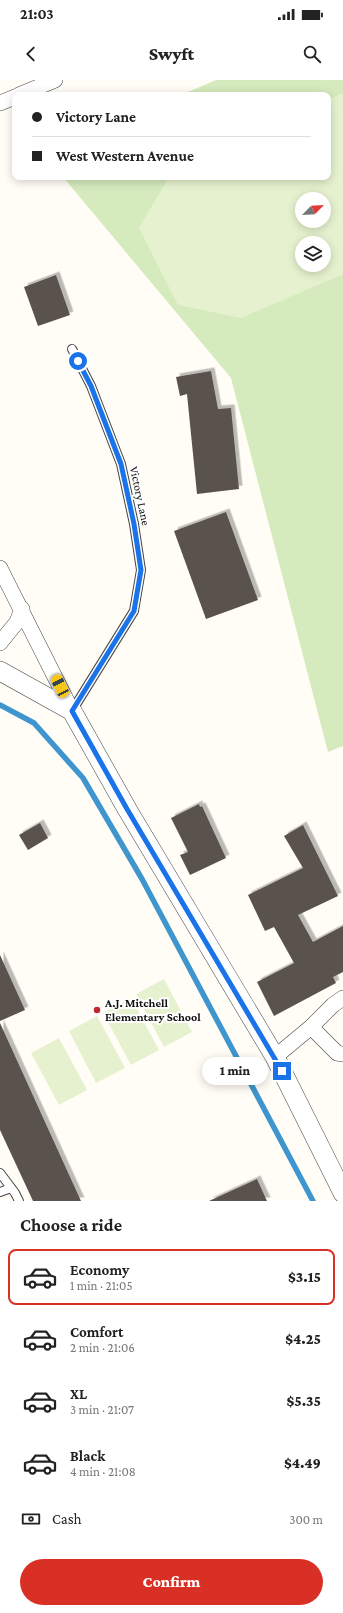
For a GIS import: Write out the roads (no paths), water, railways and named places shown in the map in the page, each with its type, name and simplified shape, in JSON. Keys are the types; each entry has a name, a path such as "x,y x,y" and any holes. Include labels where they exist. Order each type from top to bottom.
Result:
{"street":[{"path":"26,92 55,80"},
{"path":"0,103 12,98"},
{"path":"0,568 22,609 72,711 127,809 275,1057 343,1193"},
{"path":"0,642 17,622 22,609"},
{"path":"0,672 72,711"},
{"path":"275,1057 311,1027 333,1004 343,998"},
{"path":"311,1027 337,1053 343,1054"}],"lane":[{"name":"Victory Lane","path":"72,349 91,386 121,464 134,524 141,570 134,611 72,711"},
{"path":"0,1173 19,1201"},
{"path":"0,1192 11,1188"}],"waterway":[{"path":"0,705 34,723 83,778 142,879 313,1201"}],"place":[{"name":"A.J. Mitchell Elementary School","path":"97,1010"}]}
